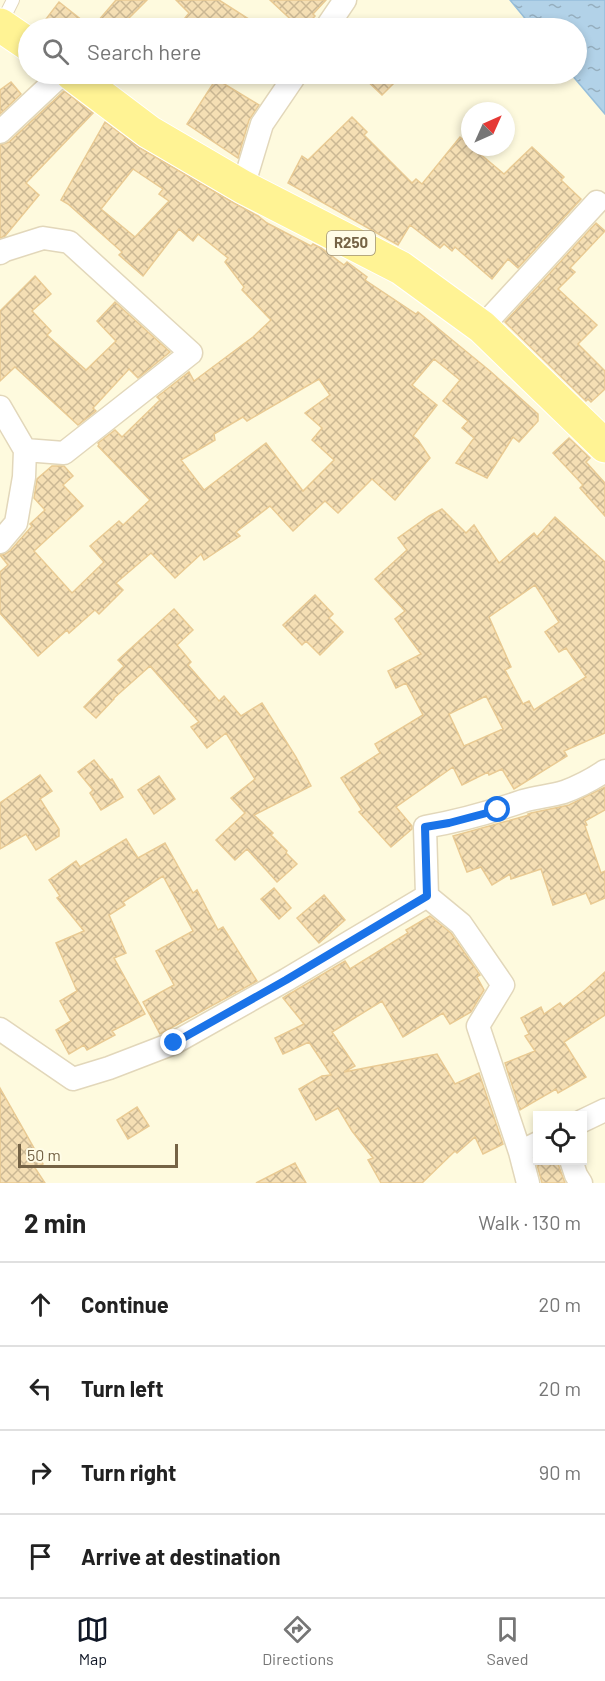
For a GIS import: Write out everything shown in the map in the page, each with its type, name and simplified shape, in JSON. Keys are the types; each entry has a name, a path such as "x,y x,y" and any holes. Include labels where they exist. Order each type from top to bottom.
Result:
{"main road":[{"path":"0,25 18,37"},
{"name":"R250","path":"85,84 149,132 243,187 401,268 482,327 605,446"}],"street":[{"path":"333,18 345,0"},
{"path":"0,132 51,84"},
{"path":"243,187 262,124 289,84"},
{"path":"482,327 597,202"},
{"path":"0,253 43,238 69,242 190,353 64,453 25,450"},
{"path":"0,407 25,450 24,477 16,523 0,542"},
{"path":"528,1183 529,1148 478,1026 502,985 461,924 427,896 425,827 449,823 564,791 605,771"},
{"path":"0,1029 73,1079 109,1068 174,1043 427,896"},
{"path":"587,1119 605,1110"},
{"path":"573,1165 581,1183"}],"lane":[{"path":"0,25 13,0"}],"water":[{"path":"510,0 605,0 605,114 580,84 587,84 587,18 525,18"}],"building":[{"path":"116,0 147,0 129,18 101,18"},
{"path":"176,0 219,0 247,18 185,18 189,13"},
{"path":"270,0 326,0 313,14 315,16 313,18 289,18"},
{"path":"59,2 79,18 47,18"},
{"path":"11,82 21,94 0,114 0,90"},
{"path":"213,84 224,84 259,105 249,120 238,158 187,124"},
{"path":"370,84 393,84 382,95"},
{"path":"64,91 93,113 26,183 39,195 5,236 0,238 0,145 9,142"},
{"path":"352,117 367,132 364,135 412,183 416,179 422,184 460,137 461,156 483,156 504,174 532,147 564,177 561,180 581,199 518,268 508,259 492,279 455,247 452,251 444,244 440,248 410,225 398,245 288,183 302,156 308,160"},
{"path":"105,122 140,148 267,223 311,246 313,244 321,248 344,265 347,262 367,277 365,280 416,314 418,312 490,371 538,414 538,421 519,442 513,437 487,478 456,463 474,438 462,428 468,421 443,401 460,380 434,359 412,385 437,405 413,436 430,458 395,500 372,479 338,513 325,501 293,531 270,506 236,532 240,536 204,560 201,554 175,578 151,553 116,583 123,590 99,614 95,610 69,633 67,630 38,656 0,613 0,572 8,565 0,555 10,551 32,526 30,524 45,510 34,498 37,479 52,466 64,466 73,476 63,485 83,506 34,551 72,593 104,562 90,546 119,521 123,525 150,500 98,446 98,443 115,430 122,437 160,400 157,397 189,372 194,381 253,337 271,320 242,290 244,287 225,262 228,258 198,234 193,241 179,229 143,276 119,255 122,252 61,200","holes":["133,169 163,189 159,194 169,201 135,237 101,209","319,379 330,395 305,413 322,428 312,440 334,460 303,491 266,443 204,490 181,460 215,440 214,434 243,417 247,421"]},
{"path":"596,223 605,231 570,268 575,272 558,289 597,325 578,344 605,371 605,389 591,402 588,399 586,401 505,322"},
{"path":"35,276 51,294 32,311 51,331 47,335 86,370 116,341 97,321 115,302 170,352 138,378 129,369 93,408 96,411 78,425 15,367 0,381 0,311"},
{"path":"569,438 590,458 586,462 605,483 605,516 580,488 583,485 553,453"},
{"path":"442,509 466,533 474,525 499,563 534,533 537,537 555,517 605,562 605,733 564,751 567,756 514,789 502,769 489,775 488,772 462,785 453,767 396,807 412,829 391,847 359,812 362,810 341,778 380,753 375,744 423,715 406,683 396,688 388,671 421,654 395,619 405,611 375,579 407,550 398,538","holes":["535,585 559,622 545,632 559,652 566,648 586,677 534,710 529,701 523,704 505,670 511,667 489,617","486,696 503,729 464,746 449,714"]},
{"path":"315,595 333,614 329,618 343,632 320,655 306,641 302,645 283,625"},
{"path":"174,609 193,630 177,645 191,662 188,665 219,701 224,696 241,716 262,703 296,757 311,786 254,815 273,833 271,835 297,864 277,882 247,849 235,860 216,840 245,813 231,798 255,779 226,733 207,748 191,727 199,722 150,666 114,698 96,718 84,707 124,666 118,660"},
{"path":"94,760 110,780 112,779 123,797 101,810 90,793 93,790 78,772"},
{"path":"40,775 52,791 40,799 59,829 59,836 36,850 26,834 0,849 0,803"},
{"path":"159,776 175,799 154,814 138,790"},
{"path":"605,787 605,810 585,821 587,825 585,826 601,873 605,871 605,898 591,904 586,893 553,905 541,869 511,879 510,874 492,885 481,867 467,872 453,836 531,813 569,805"},
{"path":"126,839 138,858 165,843 193,893 197,890 218,930 223,927 257,981 160,1034 143,1002 174,985 156,951 193,931 163,876 123,902 125,905 109,915 126,953 114,958 145,1014 112,1031 115,1035 87,1050 84,1045 69,1054 56,1030 71,1021 60,1001 77,991 56,943 84,931 57,898 60,896 49,880 76,861 80,867"},
{"path":"274,888 291,908 279,919 261,899"},
{"path":"324,895 345,920 319,943 297,918"},
{"path":"430,916 451,933 480,975 477,977 484,990 471,1012 450,1024 443,1013 403,1037 382,1001 332,1032 355,1066 344,1072 437,1054 455,1084 479,1073 503,1144 483,1154 475,1137 457,1153 455,1151 422,1183 381,1183 368,1160 373,1158 338,1108 316,1120 299,1089 322,1076 331,1075 309,1042 283,1054 275,1038 304,1024 283,998 345,961 350,969 408,933 406,930"},
{"path":"605,972 605,1015 564,1042 586,1077 558,1093 556,1089 520,1110 505,1063 535,1051 525,1036 529,1034 521,1018 541,1007 544,1014 560,1003 563,1007"},
{"path":"0,1088 43,1164 35,1168 45,1183 0,1183"},
{"path":"137,1107 149,1126 128,1139 117,1120"},
{"path":"295,1163 306,1183 256,1183"},
{"path":"537,1165 558,1165 565,1183 542,1183"}],"route":[{"path":"174,1043 427,896 425,827 498,810"}]}
